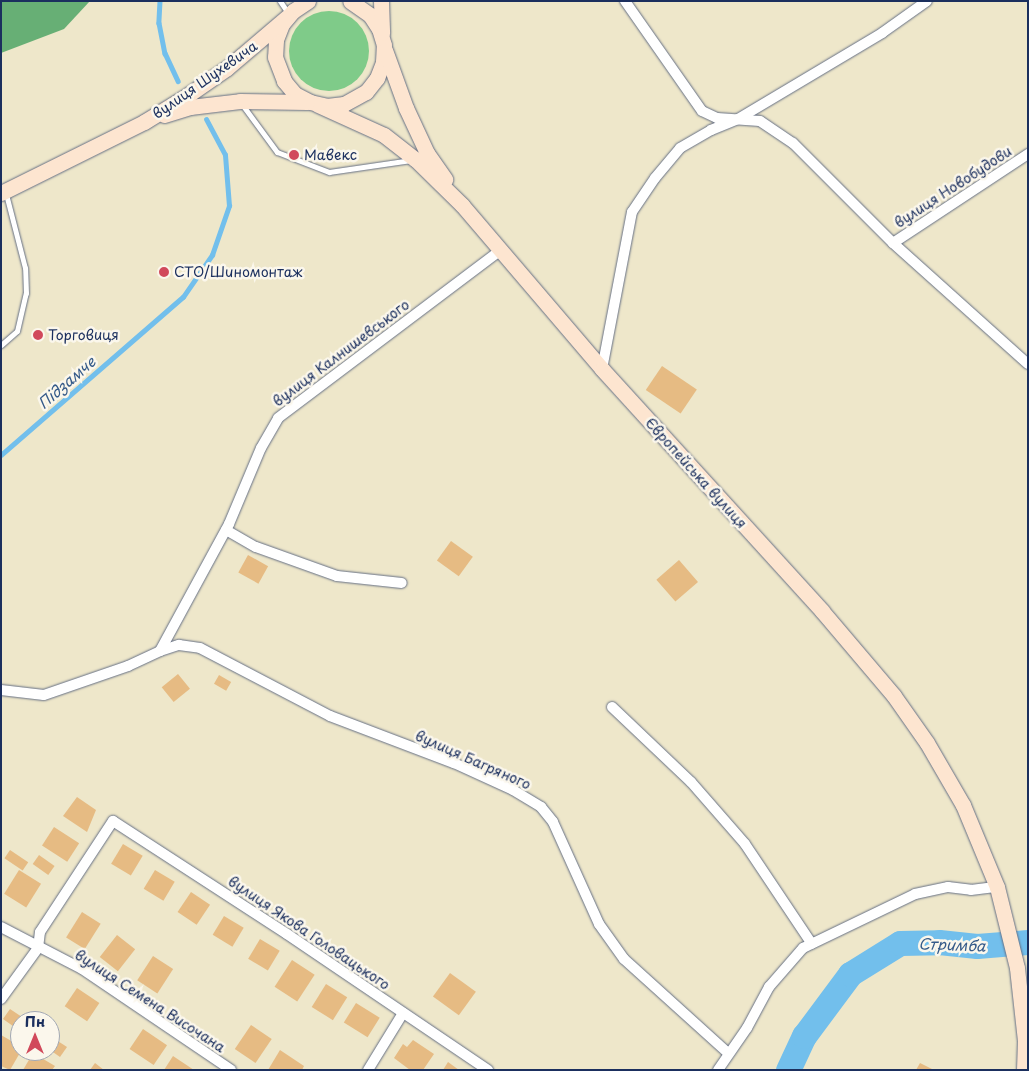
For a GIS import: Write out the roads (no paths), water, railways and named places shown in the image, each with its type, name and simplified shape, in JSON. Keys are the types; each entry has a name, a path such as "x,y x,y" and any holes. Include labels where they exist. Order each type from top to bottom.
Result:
{"main road":[{"name":"вулиця Шухевича","path":"3,192 144,122 227,68 292,11 308,1"},
{"path":"350,1 370,14 383,41 406,108 428,153 462,205"},
{"path":"381,1 383,41"},
{"path":"292,11 276,40 277,66 289,88 314,103 384,135 415,159 462,205"},
{"name":"вулиця Шухевича","path":"144,122 190,107 240,101 344,104 366,92 380,70 383,41"},
{"name":"Європейська вулиця","path":"462,205 602,369 822,611 894,696 927,743 963,805 997,887 1017,968 1025,1041 1024,1070"}],"street":[{"path":"625,1 702,111 717,118 760,121 793,143 893,242 1027,362"},
{"path":"602,369 632,212 655,178 680,148 711,130 738,119 882,33 927,1"},
{"name":"вулиця Новобудови","path":"893,242 1028,154"},
{"name":"вулиця Калнишевського","path":"160,650 226,530 261,448 278,418 500,250"},
{"path":"226,530 256,547 336,576 402,583"},
{"name":"вулиця Багряного","path":"160,650 179,645 200,648 330,716 454,763 513,790 541,807 553,822 599,924 624,959 728,1053"},
{"path":"1,690 44,695 128,666 160,650"},
{"path":"612,707 691,782 745,844 812,944"},
{"name":"вулиця Якова Головацького","path":"38,948 40,932 113,821 488,1070"},
{"path":"718,1070 747,1028 774,980 803,948 915,894 942,888 971,890 997,887"},
{"name":"вулиця Семена Височана","path":"1,926 38,948 82,969 231,1070"},
{"path":"1,999 38,948"},
{"path":"368,1070 403,1013"}],"lane":[{"path":"280,1 292,11"},
{"path":"240,101 277,152 330,172 415,159"},
{"path":"1,345 17,331 26,292 25,268 3,192"}],"waterway":[{"name":"Підзамче","path":"160,1 159,23 165,53 178,81"},
{"name":"Підзамче","path":"1,455 183,297 212,255 229,206 225,155 206,120"},
{"name":"Стримба","path":"788,1070 804,1036 850,974 900,943 939,942 977,946 1028,942"}],"place":[{"name":"Мавекс","path":"294,155"},
{"name":"СТО/Шиномонтаж","path":"164,272"},
{"name":"Торговиця","path":"38,335"}]}
